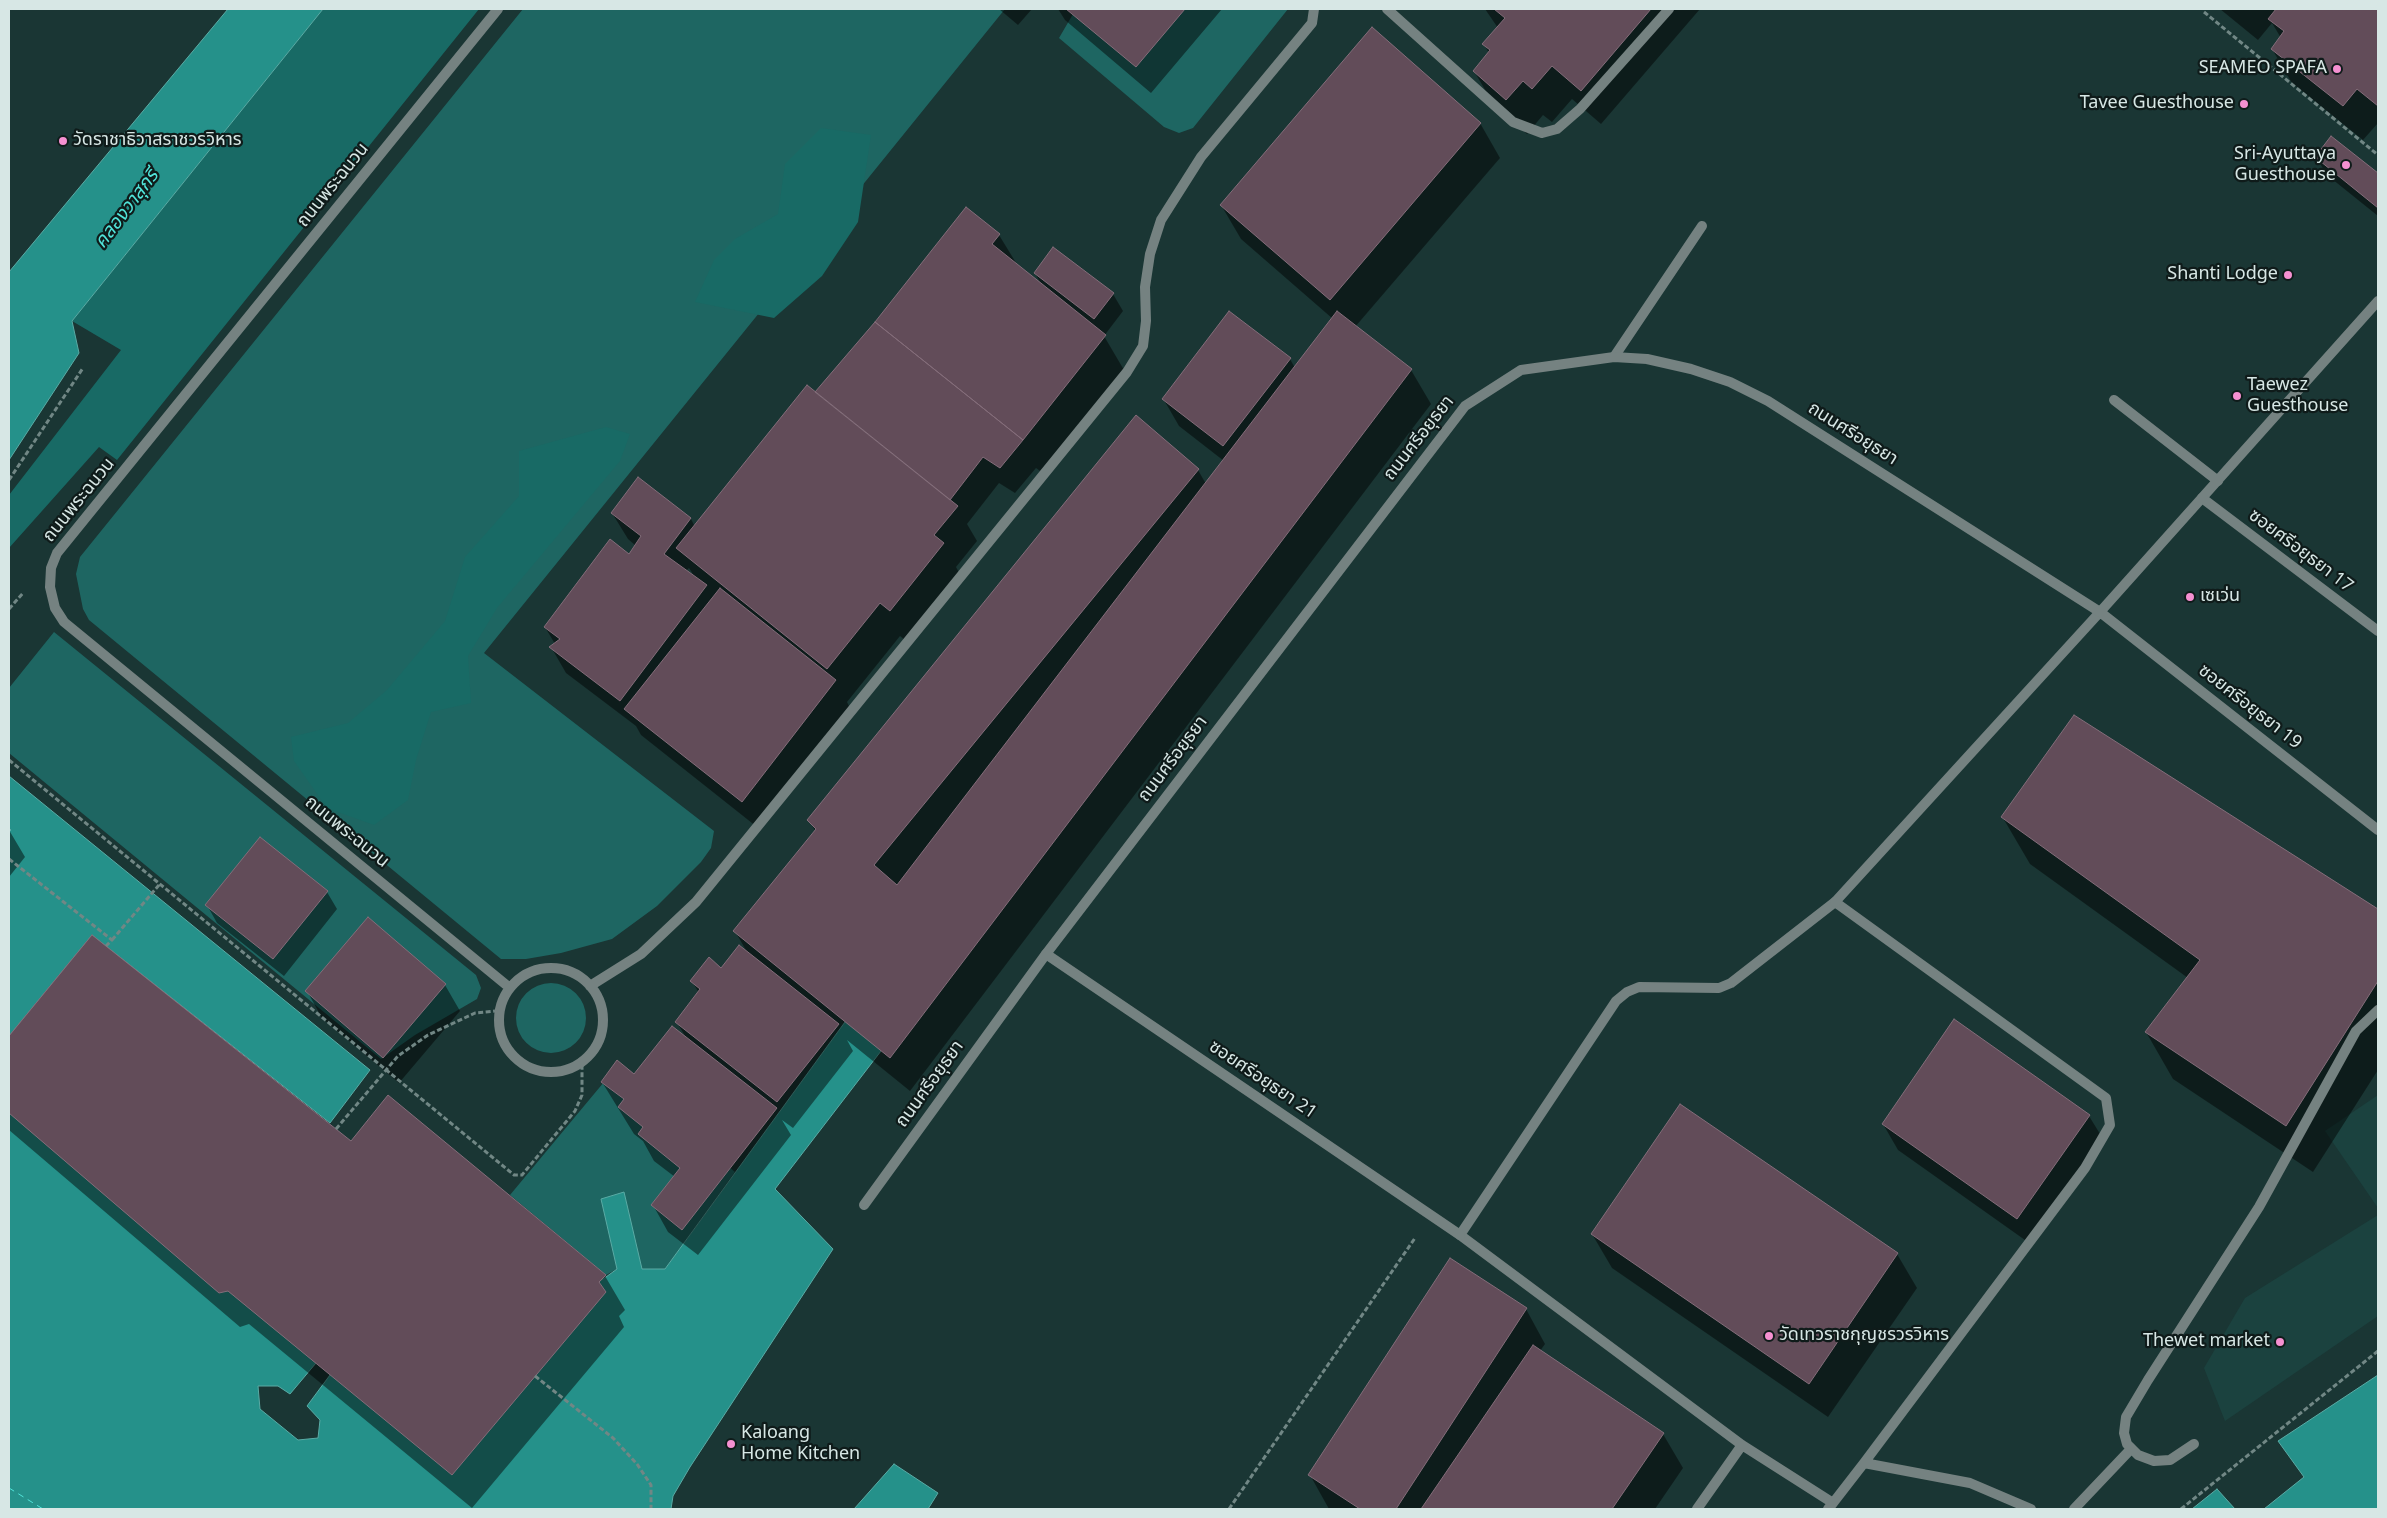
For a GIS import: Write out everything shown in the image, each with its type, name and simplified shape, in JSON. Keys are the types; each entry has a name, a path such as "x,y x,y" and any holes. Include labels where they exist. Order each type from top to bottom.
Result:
{"street":[{"name":"ถนนพระฉนวน","path":"498,9 57,553 51,568 50,587 55,608 64,622 510,988"},
{"path":"590,986 641,954 696,902 1127,372 1143,346 1146,320 1145,287 1150,254 1161,220 1201,157 1312,23 1314,9"},
{"path":"1387,9 1513,122 1542,133 1557,130 1580,109 1669,9"},
{"path":"1614,357 1702,226"},
{"path":"1460,1235 1616,1001 1627,992 1639,987 1718,988 1731,983 1835,902 2100,612 2378,301"},
{"name":"ถนนศรีอยุธยา","path":"864,1205 1046,954 1465,406 1521,370 1614,357 1647,359 1691,369 1730,382 1768,401 2100,612"},
{"path":"2114,400 2218,481"},
{"name":"ซอยศรีอยุธยา 17","path":"2202,498 2378,631"},
{"name":"ซอยศรีอยุธยา 19","path":"2100,612 2378,830"},
{"path":"1830,1506 2085,1168 2110,1125 2106,1098 1835,902"},
{"name":"ซอยศรีอยุธยา 21","path":"1046,954 1460,1235 1742,1445 1830,1506"},
{"path":"540,969 559,969 576,974 590,986 598,1000 602,1017 601,1034 594,1049 582,1062 567,1069 551,1073 534,1070 519,1062 508,1050 501,1035 500,1010 510,988 524,976 540,969"},
{"path":"2194,1444 2170,1460 2154,1460 2138,1456 2130,1450 2124,1433 2126,1417 2259,1207 2356,1031 2378,1010"},
{"path":"1697,1509 1742,1445"},
{"path":"2074,1509 2130,1450"},
{"path":"1864,1463 1970,1483 2031,1509"}],"path":[{"path":"2204,12 2378,155"},
{"path":"9,480 83,368"},
{"path":"9,760 508,1172 514,1175 522,1175 575,1111 582,1095 582,1062"},
{"path":"9,858 112,940"},
{"path":"106,946 159,884"},
{"path":"336,1129 398,1056 428,1035 475,1012 500,1010"},
{"path":"1229,1509 1431,1215"},
{"path":"2181,1509 2378,1351"},
{"path":"535,1376 613,1438 637,1464 650,1485 651,1509"}],"shaded area":[{"path":"323,9 479,9 117,460 99,447 9,548 9,495 121,350 72,321"},
{"path":"523,9 1005,9 484,653 714,831 711,848 701,862 657,906 612,939 561,953 526,959 501,959 89,620 83,609 76,574 80,557"},
{"path":"1066,9 1288,9 1193,128 1179,133 1164,127 1059,38 1073,14"},
{"path":"821,128 871,135 858,222 822,276 774,318 695,302 714,260 735,239 778,214 785,164"},
{"path":"606,427 630,434 620,461 497,608 468,656 471,703 431,712 416,760 408,800 374,825 327,808 294,761 291,737 348,723 387,690 445,621 465,557 519,496 519,451"},
{"path":"54,632 476,975 481,988 477,999 415,1035 381,1059 9,753 9,688"},
{"path":"551,983 564,986 576,993 583,1005 586,1018 583,1031 576,1043 564,1050 551,1053 538,1050 526,1043 519,1031 516,1018 519,1005 526,993 538,986"},
{"path":"614,1070 735,1172 665,1269 617,1269 606,1275 510,1195"},
{"path":"2378,1095 2378,1208 2325,1131"},
{"name":"Thewet market","path":"2378,1215 2378,1316 2225,1421 2204,1368 2245,1298"}],"water":[{"name":"คลองวาสุกรี","path":"228,9 323,9 72,321 79,353 9,460 9,272"},
{"path":"9,776 370,1070 330,1123 92,935 9,1036 9,832 11,830 9,828"},
{"path":"845,1022 881,1051 775,1189 833,1249 690,1467 673,1496 671,1509 9,1509 9,1113 207,1282 228,1291 316,1363 290,1394 278,1386 258,1386 260,1409 298,1440 318,1438 320,1420 307,1406 330,1375 599,1282 617,1269 601,1199 624,1192 642,1269 665,1269"},
{"path":"2378,1375 2378,1509 2264,1509 2304,1477 2278,1441"},
{"path":"894,1464 938,1493 928,1509 854,1509"},
{"path":"2217,1489 2235,1509 2192,1509"}],"building":[{"path":"1066,9 1185,9 1136,67"},
{"path":"1494,9 1651,9 1581,91 1552,66 1532,89 1523,81 1506,100 1473,71 1490,50 1482,44 1505,18"},
{"name":"SEAMEO SPAFA","path":"2276,9 2378,9 2378,106 2357,89 2343,106 2271,49 2284,31 2268,19"},
{"path":"1372,27 1481,123 1330,300 1220,205"},
{"name":"Sri-Ayuttaya Guesthouse","path":"2331,136 2378,173 2378,208 2315,157"},
{"path":"966,207 1000,234 992,244 1106,335 1023,440 875,322"},
{"path":"1053,247 1114,293 1094,319 1034,273"},
{"path":"1229,311 1291,358 1223,446 1162,399"},
{"path":"1337,311 1412,369 890,1058 733,931 816,829 807,820 1136,415 1199,469 874,865 897,885"},
{"path":"875,322 1023,440 1000,468 983,457 950,500 815,392"},
{"path":"807,385 958,506 934,535 944,543 890,611 880,603 827,669 676,548"},
{"path":"638,477 691,518 664,554 707,585 620,701 549,647 560,639 544,627 610,539 629,554 641,536 611,513"},
{"path":"720,588 836,680 742,802 624,709"},
{"path":"2074,715 2378,909 2378,981 2286,1126 2145,1032 2200,960 2001,817"},
{"path":"260,837 328,891 273,959 205,905"},
{"path":"368,917 446,984 383,1058 305,991"},
{"path":"92,935 351,1141 388,1095 606,1275 599,1282 606,1292 452,1475 228,1291 219,1293 9,1113 9,1036"},
{"path":"739,945 839,1024 777,1102 675,1022 700,989 690,981 709,957 721,968"},
{"path":"1954,1019 2090,1115 2017,1219 1882,1124"},
{"path":"672,1026 777,1108 682,1230 651,1205 680,1168 638,1134 643,1127 618,1107 624,1099 601,1082 617,1060 634,1074"},
{"path":"1680,1104 1898,1253 1809,1384 1591,1234"},
{"path":"1450,1258 1527,1308 1396,1509 1360,1509 1308,1475"},
{"path":"1533,1345 1664,1433 1612,1509 1421,1509"}],"ferry route":[{"path":"9,1488 43,1509"}],"place":[{"name":"SEAMEO SPAFA","path":"2337,69"},
{"name":"Tavee Guesthouse","path":"2244,104"},
{"name":"วัดราชาธิวาสราชวรวิหาร","path":"63,141"},
{"name":"Sri-Ayuttaya Guesthouse","path":"2346,165"},
{"name":"Shanti Lodge","path":"2288,275"},
{"name":"Taewez Guesthouse","path":"2237,396"},
{"name":"เซเว่น","path":"2190,597"},
{"name":"วัดเทวราชกุญชรวรวิหาร","path":"1769,1336"},
{"name":"Thewet market","path":"2280,1342"},
{"name":"Kaloang Home Kitchen","path":"731,1444"}]}
